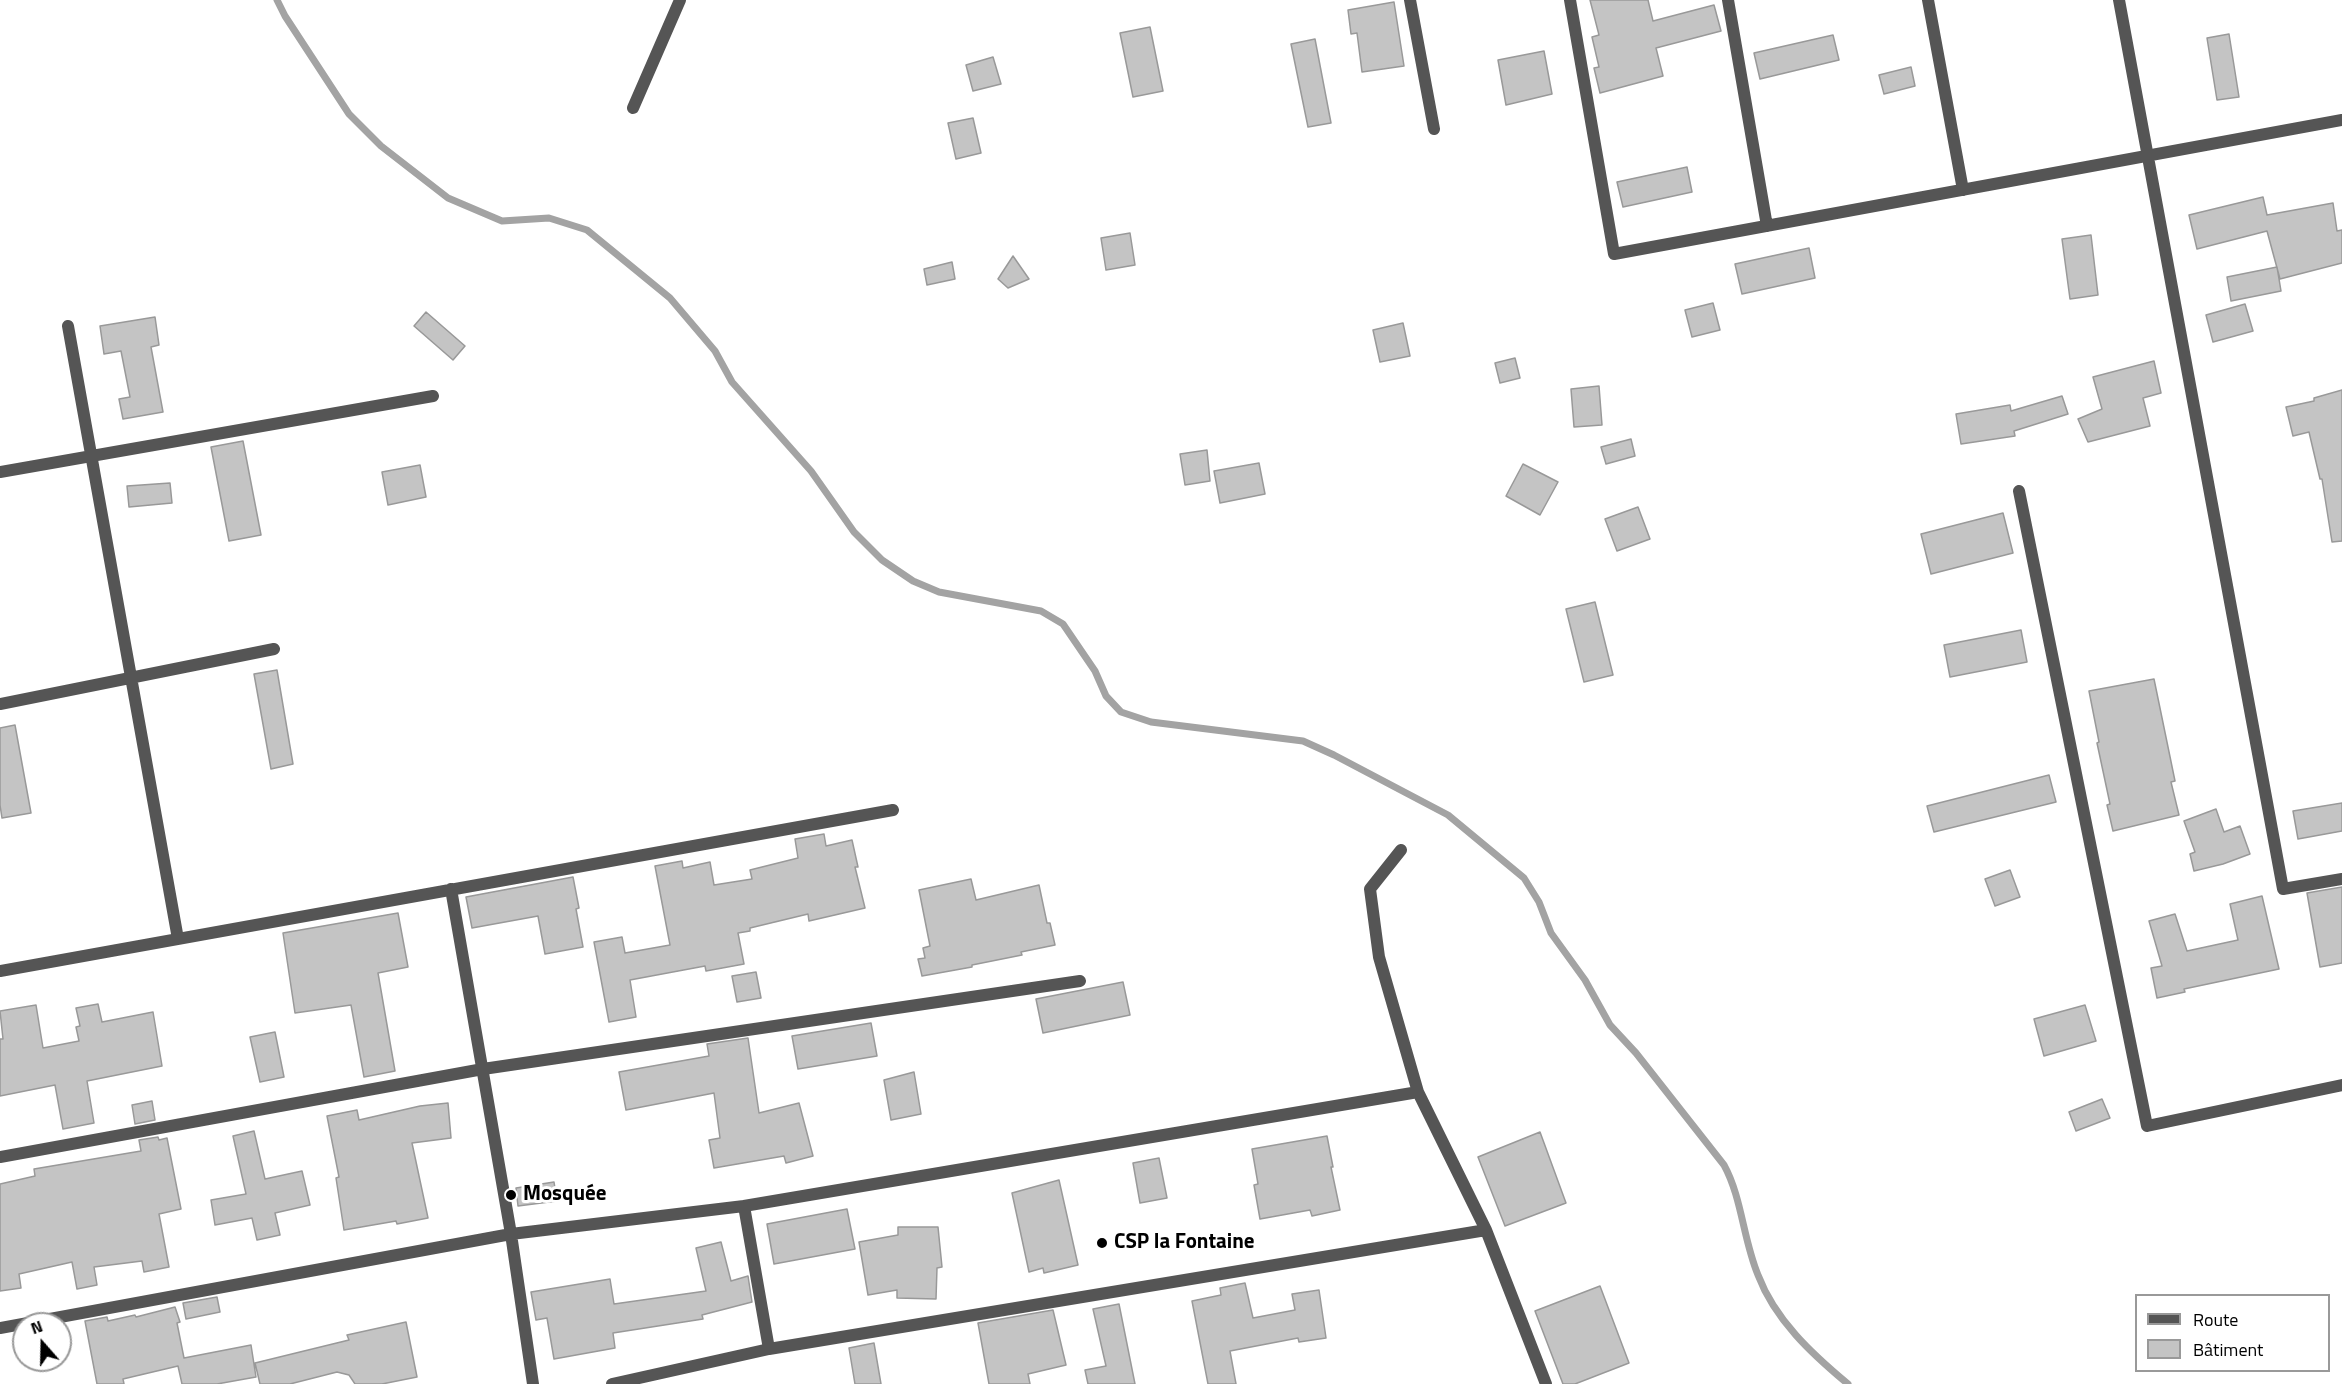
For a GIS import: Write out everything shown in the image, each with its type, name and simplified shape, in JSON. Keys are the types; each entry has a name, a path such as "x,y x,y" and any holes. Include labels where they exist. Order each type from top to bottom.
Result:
{"street":[{"path":"633,108 680,0"},
{"path":"1410,0 1434,129"},
{"path":"1570,0 1614,254 2342,120"},
{"path":"1728,0 1767,226"},
{"path":"1928,0 1963,190"},
{"path":"2119,0 2283,889 2342,879"},
{"path":"68,326 178,939"},
{"path":"0,472 433,396"},
{"path":"2019,491 2147,1126 2342,1085"},
{"path":"0,704 274,649"},
{"path":"0,971 893,810"},
{"path":"1401,850 1370,889 1379,957 1418,1092 1486,1230 1546,1384"},
{"path":"451,890 511,1234 533,1384"},
{"path":"0,1157 483,1069 1080,981"},
{"path":"0,1328 511,1234 744,1206 1418,1092"},
{"path":"744,1206 769,1349"},
{"path":"612,1384 769,1349 1486,1230"}],"building":[{"path":"1590,0 1648,0 1653,21 1714,5 1721,31 1656,48 1663,76 1600,93 1594,68 1599,67 1592,37 1599,35"},
{"path":"1394,2 1404,66 1362,72 1357,33 1351,34 1348,10"},
{"path":"1150,27 1163,91 1133,97 1120,33"},
{"path":"2229,34 2239,97 2217,100 2207,38"},
{"path":"1833,35 1839,60 1760,79 1754,53"},
{"path":"1315,39 1331,123 1308,127 1291,44"},
{"path":"1544,51 1552,94 1506,105 1498,60"},
{"path":"993,57 1001,84 973,91 966,65"},
{"path":"1911,67 1915,86 1884,94 1879,75"},
{"path":"973,118 981,153 956,159 948,123"},
{"path":"1687,167 1692,192 1623,207 1617,182"},
{"path":"2263,197 2267,215 2333,203 2337,231 2342,230 2342,263 2280,279 2267,231 2197,249 2189,215"},
{"path":"1130,233 1135,265 1106,270 1101,238"},
{"path":"2091,235 2098,295 2070,299 2062,239"},
{"path":"1809,248 1815,278 1742,294 1735,264"},
{"path":"1013,256 1029,279 1008,288 998,279"},
{"path":"952,262 955,279 927,285 924,269"},
{"path":"2277,267 2281,291 2231,301 2227,277"},
{"path":"1713,303 1720,330 1692,337 1685,310"},
{"path":"2245,304 2253,331 2213,342 2206,315"},
{"path":"426,312 465,346 453,360 414,326"},
{"path":"155,317 159,345 151,347 163,412 123,419 119,399 130,397 121,351 104,354 100,326"},
{"path":"1403,323 1410,356 1380,362 1373,330"},
{"path":"1515,358 1520,378 1500,383 1495,363"},
{"path":"2154,361 2161,393 2143,398 2150,426 2088,442 2078,419 2102,409 2093,377"},
{"path":"1599,386 1602,425 1574,427 1571,389"},
{"path":"2342,390 2342,541 2332,542 2322,479 2320,479 2309,432 2293,436 2286,407 2314,401 2314,398"},
{"path":"2062,396 2068,414 2014,431 2015,436 1961,444 1956,414 2010,405 2011,411"},
{"path":"1631,439 1635,456 1606,464 1601,447"},
{"path":"243,441 261,535 229,541 211,447"},
{"path":"1207,450 1210,481 1185,485 1180,454"},
{"path":"1259,463 1265,494 1220,503 1214,471"},
{"path":"1523,464 1558,482 1540,515 1506,496"},
{"path":"420,465 426,497 388,505 382,472"},
{"path":"170,483 172,503 129,507 127,486"},
{"path":"1638,507 1650,539 1617,551 1605,519"},
{"path":"2003,513 2013,553 1931,574 1921,534"},
{"path":"1595,602 1613,675 1584,682 1566,609"},
{"path":"2021,630 2027,662 1950,677 1944,645"},
{"path":"277,670 293,764 271,769 254,674"},
{"path":"2154,679 2175,781 2171,782 2179,815 2113,831 2089,691"},
{"path":"15,725 31,813 2,818 0,728"},
{"path":"2049,775 2056,802 1934,832 1927,806"},
{"path":"2342,803 2342,831 2298,839 2293,811"},
{"path":"2216,809 2224,832 2240,826 2250,854 2194,871 2190,854 2195,852 2184,821"},
{"path":"824,834 826,846 852,840 858,867 855,867 865,908 809,921 808,914 738,933 744,964 706,971 705,966 630,980 636,1017 609,1022 594,942 622,937 625,953 670,945 655,866 682,861 683,868 710,862 714,885 752,879 750,870 798,858 795,839"},
{"path":"2010,870 2020,897 1995,906 1985,879"},
{"path":"573,877 583,947 545,954 538,916 472,928 466,897"},
{"path":"971,879 976,900 1039,885 1047,923 1050,923 1055,945 1021,952 1022,955 972,965 972,967 922,976 918,959 925,958 923,948 930,946 919,890"},
{"path":"2342,887 2342,963 2320,967 2307,893"},
{"path":"2262,896 2279,969 2184,989 2185,992 2157,998 2151,968 2162,966 2149,921 2175,914 2187,951 2238,940 2230,904"},
{"path":"398,913 408,967 378,973 395,1071 364,1077 351,1005 295,1013 283,933"},
{"path":"756,972 761,998 737,1002 732,976"},
{"path":"1123,982 1130,1015 1043,1033 1036,999"},
{"path":"98,1004 102,1022 153,1012 162,1066 87,1081 94,1123 63,1129 55,1085 0,1096 0,1039 3,1039 0,1011 36,1005 43,1048 79,1041 76,1027 80,1026 76,1008"},
{"path":"2085,1005 2096,1041 2044,1056 2034,1019"},
{"path":"871,1023 877,1056 798,1069 792,1036"},
{"path":"275,1032 284,1077 260,1082 250,1037"},
{"path":"748,1038 759,1113 799,1103 813,1156 786,1163 784,1156 714,1168 709,1140 720,1138 714,1093 626,1110 619,1072 709,1056 707,1044"},
{"path":"914,1072 921,1114 891,1120 884,1080"},
{"path":"2102,1099 2110,1118 2076,1131 2069,1112"},
{"path":"152,1101 155,1120 135,1124 132,1105"},
{"path":"448,1103 451,1138 412,1143 428,1218 344,1230 336,1178 339,1177 327,1116 357,1110 359,1120 420,1106"},
{"path":"254,1131 265,1179 302,1171 310,1205 275,1213 280,1235 257,1240 252,1218 215,1225 211,1200 246,1194 233,1136"},
{"path":"1540,1132 1566,1203 1505,1226 1478,1157"},
{"path":"1327,1136 1340,1210 1312,1216 1310,1210 1260,1219 1254,1185 1258,1184 1252,1149"},
{"path":"158,1137 159,1140 167,1138 181,1209 159,1214 169,1267 144,1272 142,1261 94,1267 97,1285 77,1289 72,1262 19,1274 21,1288 0,1291 0,1184 35,1176 34,1169 141,1151 139,1140"},
{"path":"1159,1158 1167,1198 1140,1203 1133,1163"},
{"path":"1059,1180 1078,1265 1044,1273 1043,1268 1029,1272 1012,1193"},
{"path":"554,1182 557,1201 518,1206 516,1188"},
{"path":"847,1209 855,1249 774,1264 767,1224"},
{"path":"898,1227 938,1227 942,1267 937,1268 936,1299 897,1298 897,1290 868,1295 859,1242 898,1235"},
{"path":"721,1242 731,1281 748,1276 752,1302 702,1315 703,1319 613,1333 615,1348 554,1359 547,1318 536,1320 531,1292 610,1279 614,1304 706,1291 696,1248"},
{"path":"1245,1283 1253,1318 1295,1310 1292,1294 1319,1290 1326,1338 1299,1342 1298,1338 1230,1351 1236,1384 1208,1384 1192,1301 1221,1295 1220,1288"},
{"path":"1600,1286 1629,1363 1575,1384 1563,1384 1535,1311"},
{"path":"217,1297 220,1312 186,1319 183,1303"},
{"path":"1119,1304 1135,1384 1088,1384 1085,1370 1106,1366 1093,1309"},
{"path":"175,1307 180,1322 177,1323 184,1358 251,1345 256,1377 217,1384 182,1384 178,1366 123,1379 124,1384 97,1384 85,1321 107,1317 108,1321 135,1315 136,1317"},
{"path":"1053,1310 1066,1365 1028,1374 1030,1384 989,1384 978,1323"},
{"path":"406,1322 417,1377 382,1384 355,1384 349,1375 337,1372 290,1384 260,1384 255,1363 349,1340 347,1335"},
{"path":"874,1343 881,1384 855,1384 849,1348"}],"waterway":[{"path":"277,0 349,114 381,146 448,198 502,221 549,218 587,230 670,298 715,351 732,382 811,471 854,532 882,560 913,581 939,592 1041,611 1063,624 1095,671 1106,696 1121,712 1151,722 1303,741 1448,815 1524,878 1539,902 1551,933 1585,980 1610,1025 1636,1053 1724,1165 1735,1191 1753,1261 1774,1307 1808,1348 1848,1384"}],"place":[{"name":"Mosquée","path":"511,1195"},
{"name":"CSP la Fontaine","path":"1102,1243"}]}
